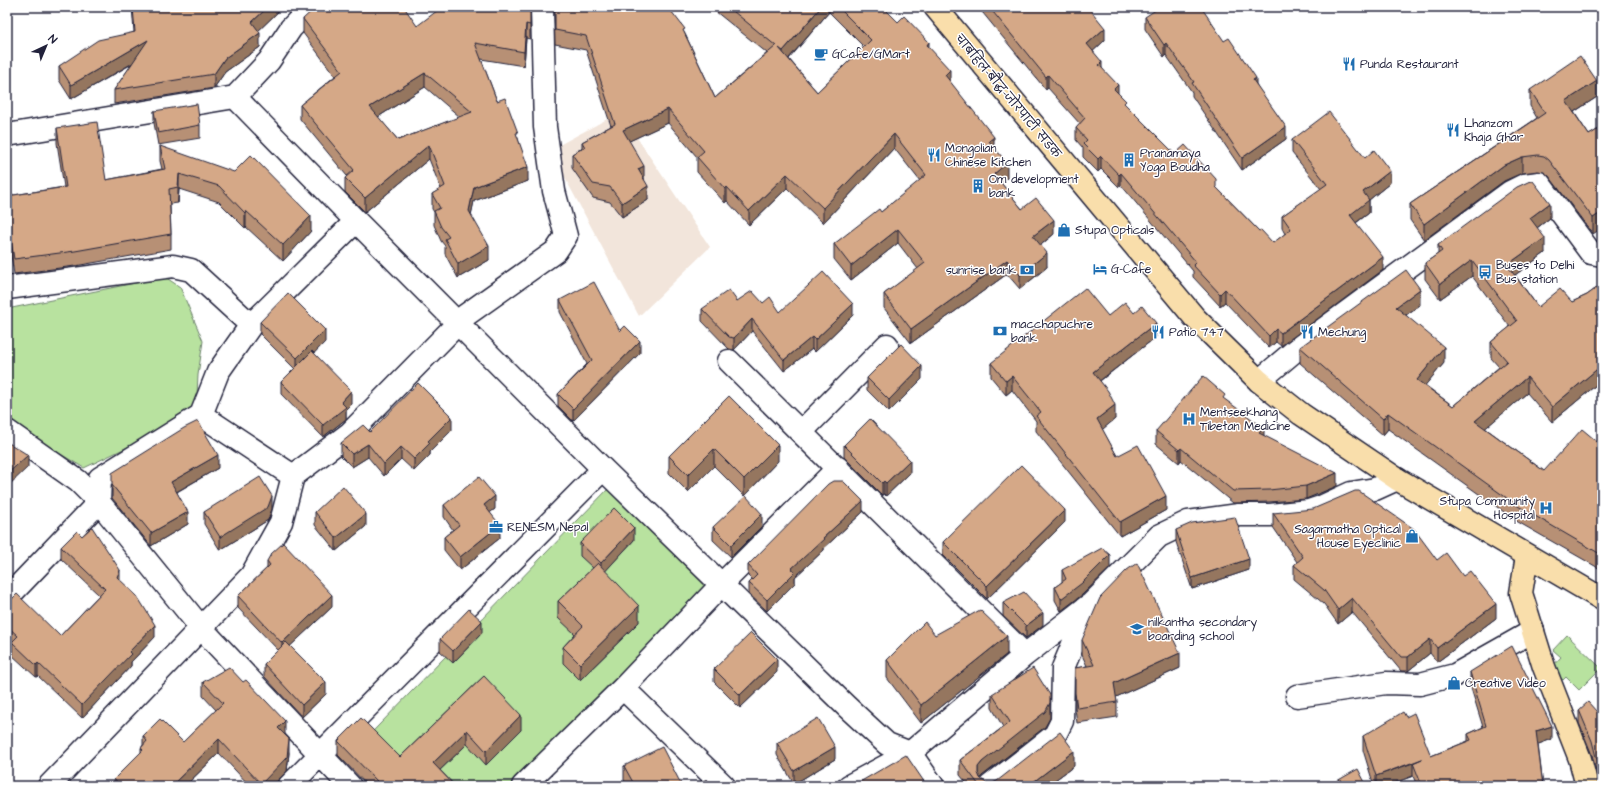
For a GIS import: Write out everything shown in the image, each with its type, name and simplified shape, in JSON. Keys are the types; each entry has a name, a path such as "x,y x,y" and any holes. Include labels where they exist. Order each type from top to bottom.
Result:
{"main road":[{"name":"चाबहिल-बौद्ध-जोरपाटी सडक","path":"935,7 1195,318 1259,381 1301,414 1397,479 1602,599"},
{"path":"1527,556 1521,593 1544,667 1580,759 1587,786"}],"street":[{"path":"7,135 235,97 268,61 291,28 312,7"},
{"path":"49,786 202,629 251,576 281,522 293,476 350,433 466,315 556,251 566,236 554,191 545,127 542,7"},
{"path":"235,97 458,324 722,584 887,744 910,753 933,786"},
{"path":"1259,381 1298,348 1510,192 1524,185 1539,184 1591,253 1602,255"},
{"path":"7,598 99,502 100,478 201,415 218,372 251,325 356,221"},
{"path":"7,288 173,266 191,270 251,325"},
{"path":"801,432 887,345"},
{"path":"730,360 1025,655"},
{"path":"201,415 293,476"},
{"path":"7,431 78,481 99,502 202,629 350,786"},
{"path":"523,786 623,688 722,584 838,468"},
{"path":"289,786 604,469"},
{"path":"849,786 910,753 1025,655 1089,606 1159,536 1188,522 1239,515 1270,515 1309,511 1351,493 1375,489 1397,479"},
{"path":"990,786 1055,735 1062,721 1064,668 1089,606"},
{"path":"1297,696 1386,683 1420,684 1455,674 1533,631"},
{"path":"623,688 724,786"}],"shaded area":[{"path":"620,112 710,247 639,316 550,150"}],"green space":[{"path":"165,277 180,287 203,341 198,375 196,414 84,468 7,422 7,309"},
{"path":"610,487 712,590 509,786 371,786 346,759"},
{"path":"1567,635 1601,668 1579,690 1566,677 1563,680 1551,668 1561,657 1553,650"}],"building":[{"path":"133,7 268,7 252,22 260,33 225,58 214,74 114,90 148,40 71,85 59,66 98,40 135,32"},
{"path":"316,7 404,7 417,26 442,7 530,7 530,25 526,24 524,52 475,43 497,101 505,98 518,133 516,133 528,167 474,187 469,211 489,246 458,264 445,239 449,237 441,227 434,211 440,208 432,194 445,186 429,145 365,198 345,178 354,170 300,105 342,71 303,19","holes":["425,73 472,112 398,140 370,107"]},
{"path":"555,7 668,7 685,29 683,30 715,98 776,46 728,7 821,7 783,51 779,48 817,92 871,40 838,7 883,7 898,22 904,16 929,42 927,45 950,70 945,75 994,137 989,141 1007,163 994,174 1022,209 1036,198 1054,220 1033,236 1047,253 1020,275 1007,260 911,329 884,294 925,263 898,229 851,266 834,244 879,209 881,212 926,175 894,134 823,208 787,174 749,211 727,187 725,189 697,157 704,151 668,109 623,130 644,166 638,169 648,186 622,203 610,187 593,184 572,154 585,147 582,142 615,124 586,36 555,30"},
{"path":"989,7 1088,7 1105,28 1087,44 1102,62 1099,65 1118,85 1114,89 1126,101 1124,103 1175,154 1185,145 1216,179 1216,187 1259,231 1261,230 1273,243 1291,229 1282,216 1327,184 1292,140 1329,112 1365,158 1374,150 1390,171 1363,192 1369,200 1350,215 1383,257 1281,333 1276,329 1269,336 1225,289 1220,294 1193,265 1196,262 1121,173 1119,175 1101,156 1098,159 1083,144 1087,140 1076,128 1085,118 1048,75 1046,77"},
{"path":"1160,7 1201,7 1224,41 1229,38 1256,78 1253,80 1286,127 1242,158 1192,83 1194,82 1166,43 1164,45 1145,17"},
{"path":"1580,56 1597,81 1566,101 1589,135 1602,127 1602,212 1593,218 1549,160 1544,156 1538,155 1522,157 1504,165 1424,224 1410,204 1545,113 1530,90"},
{"path":"197,104 200,125 158,133 154,111"},
{"path":"97,122 106,180 165,169 160,146 234,172 251,155 311,216 283,245 246,211 245,213 219,186 179,174 178,187 169,189 171,234 75,251 14,259 7,216 7,196 66,187 57,128"},
{"path":"1533,181 1550,203 1530,218 1545,238 1507,265 1538,307 1560,289 1572,302 1587,295 1602,284 1602,365 1552,407 1527,377 1475,421 1544,471 1582,429 1600,444 1602,442 1602,555 1518,506 1388,413 1383,419 1300,347 1406,270 1420,289 1396,307 1444,347 1417,380 1453,406 1507,361 1491,342 1517,321 1472,260 1440,284 1425,263 1442,251 1438,245 1517,187"},
{"path":"823,272 853,304 815,340 812,337 784,360 752,319 734,338 729,337 702,309 729,290 737,301 752,291 763,303 770,297 780,312"},
{"path":"594,282 620,331 625,326 640,341 573,409 558,394 592,360 560,300"},
{"path":"1085,288 1108,316 1125,302 1134,313 1142,306 1156,323 1093,372 1108,391 1115,405 1097,419 1117,456 1138,445 1166,496 1120,522 1036,416 1041,412 1012,376 1006,381 991,363"},
{"path":"288,293 325,330 297,358 260,322"},
{"path":"901,344 922,366 889,400 867,378"},
{"path":"312,351 351,391 341,402 346,407 323,425 281,382"},
{"path":"1203,376 1225,395 1223,398 1264,428 1259,433 1337,473 1306,486 1269,490 1233,491 1181,448 1179,450 1156,431"},
{"path":"418,383 452,417 428,441 430,443 414,459 401,447 384,464 368,444 352,454 341,443 363,425 370,432"},
{"path":"729,396 778,445 744,479 714,449 688,475 669,456"},
{"path":"870,419 910,460 886,483 884,481 882,483 844,445"},
{"path":"198,421 218,455 171,482 188,512 151,533 112,485 112,473 184,428"},
{"path":"7,442 28,455 7,474"},
{"path":"1021,465 1065,510 987,586 943,542"},
{"path":"260,477 272,496 268,507 220,537 204,512"},
{"path":"479,477 495,496 484,505 500,525 460,557 444,537 459,525 444,505"},
{"path":"833,481 843,481 863,501 791,569 795,572 767,600 749,583 757,575 748,565 828,484"},
{"path":"343,486 366,514 336,538 315,512"},
{"path":"1355,491 1359,491 1414,529 1437,560 1446,553 1463,576 1470,571 1496,604 1437,648 1430,639 1408,657 1401,657 1352,598 1338,610 1324,590 1294,565 1303,557 1273,513 1313,509"},
{"path":"746,496 762,514 731,545 713,527"},
{"path":"614,508 634,528 601,563 580,543"},
{"path":"1235,517 1249,559 1192,578 1176,530 1192,523"},
{"path":"92,527 120,570 117,577 137,596 155,625 129,652 131,654 82,705 38,663 36,665 12,642 18,636 7,626 7,604 17,594 60,636 105,589 61,547 77,531 82,536"},
{"path":"283,543 332,595 282,643 238,596 270,565 267,561 271,554"},
{"path":"1102,548 1110,555 1082,583 1061,599 1055,587 1066,579 1062,570"},
{"path":"598,563 639,606 580,664 563,647 583,626 558,601"},
{"path":"1137,563 1180,653 1114,683 1117,702 1077,708 1075,693 1075,668 1094,665 1082,640 1100,598 1127,570"},
{"path":"1024,592 1043,613 1026,626 1003,603"},
{"path":"469,609 482,621 453,651 440,639"},
{"path":"980,610 1007,636 921,705 887,660 925,622 935,635"},
{"path":"751,633 777,659 740,695 714,669"},
{"path":"286,642 326,682 302,705 264,664"},
{"path":"1512,646 1552,726 1536,731 1543,786 1422,786 1413,763 1422,759 1376,776 1363,736 1403,712 1406,717 1414,713 1431,756 1471,740 1468,734 1486,726 1470,672"},
{"path":"229,667 243,682 246,680 285,721 278,728 289,739 287,757 261,784 219,739 171,786 120,786 114,779 143,750 141,748 147,741 143,736 160,719 183,742 223,703 203,682"},
{"path":"1033,668 1050,695 1050,703 1045,712 982,762 978,767 980,778 986,783 997,781 1060,732 1074,751 1028,786 977,786 979,785 960,760 1010,722 992,694"},
{"path":"484,676 521,715 486,751 467,730 433,763 455,786 376,786 374,783 377,781 338,741 361,718 400,757"},
{"path":"1588,702 1597,712 1602,708 1602,765 1596,757 1592,741 1579,710"},
{"path":"818,718 835,747 794,771 777,743"},
{"path":"662,747 682,786 635,786 624,766"},
{"path":"906,755 927,786 853,786"},
{"path":"1358,769 1367,786 1328,786"},
{"path":"707,779 711,786 693,786"}],"place":[{"name":"GCafe/GMart","path":"821,54"},
{"name":"Punda Restaurant","path":"1349,64"},
{"name":"Lhanzom Khaja Ghar","path":"1453,130"},
{"name":"Mongolian Chinese Kitchen","path":"934,155"},
{"name":"Pranamaya Yoga Boudha","path":"1129,160"},
{"name":"Om development bank","path":"978,186"},
{"name":"Stupa Opticals","path":"1064,230"},
{"name":"G-Cafe","path":"1100,269"},
{"name":"sunrise bank","path":"1027,270"},
{"name":"Buses to Delhi Bus station","path":"1485,272"},
{"name":"macchapuchre bank","path":"1000,331"},
{"name":"Patio 747","path":"1158,332"},
{"name":"Mechung","path":"1307,332"},
{"name":"Mentseekhang Tibetan Medicine","path":"1189,419"},
{"name":"Stupa Community Hospital","path":"1546,508"},
{"name":"RENESM Nepal","path":"496,527"},
{"name":"Sagarmatha Optical House Eyeclinic","path":"1412,536"},
{"name":"nilkantha secondary boarding school","path":"1137,629"},
{"name":"Creative Video","path":"1454,683"}]}
